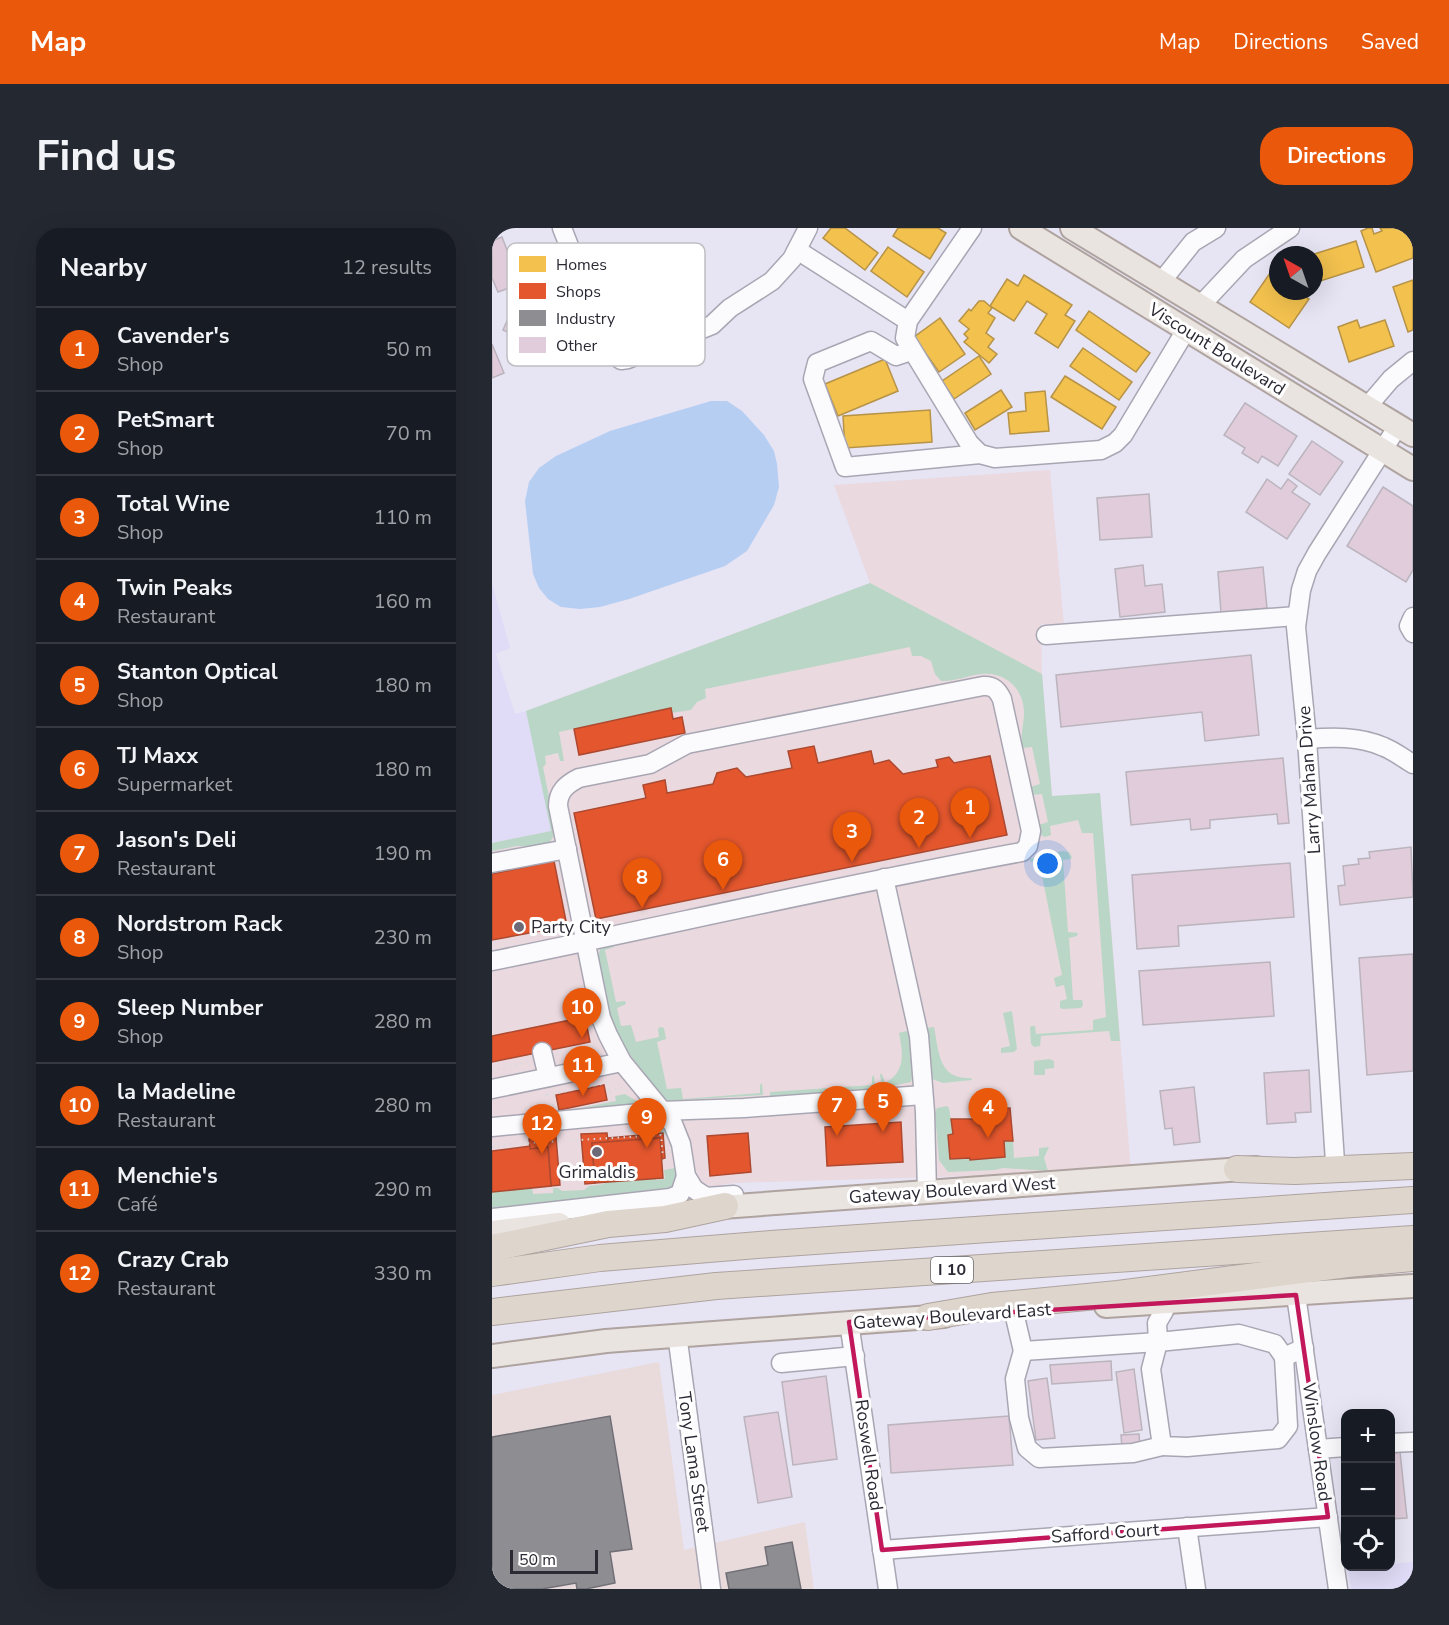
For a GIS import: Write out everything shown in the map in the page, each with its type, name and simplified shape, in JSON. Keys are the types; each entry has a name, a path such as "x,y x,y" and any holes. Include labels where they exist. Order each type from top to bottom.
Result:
{"highway":[{"path":"1237,1169 1295,1171 1413,1166"},
{"name":"I 10","path":"492,1273 600,1258 771,1244 1413,1200"},
{"path":"492,1248 608,1224 665,1219 725,1206"},
{"name":"I 10","path":"492,1312 716,1286 1413,1239"},
{"path":"928,1317 1347,1264 1413,1258"}],"main road":[{"name":"Viscount Boulevard","path":"1021,228 1413,469"},
{"name":"Viscount Boulevard","path":"1072,228 1406,431"},
{"path":"1186,330 1200,306"},
{"name":"Gateway Boulevard West","path":"492,1232 725,1206 1413,1156"},
{"name":"Gateway Boulevard East","path":"1013,1308 1155,1310 1296,1295 1413,1286"},
{"name":"Gateway Boulevard East","path":"492,1356 677,1334 928,1317"}],"street":[{"path":"562,228 568,243"},
{"path":"705,328 712,325 730,308 772,281 797,250 808,228"},
{"path":"972,228 908,321 905,338 969,443 980,454"},
{"path":"1161,282 1192,242 1216,228"},
{"path":"1200,306 1244,259 1290,228"},
{"path":"797,250 908,321"},
{"path":"911,351 896,356 871,341 817,363 813,379 845,467 980,454 995,458 1101,450 1123,435 1186,330"},
{"path":"1367,407 1391,379 1413,361"},
{"name":"Larry Mahan Drive","path":"1335,1162 1307,739 1298,664 1297,616 1307,571 1317,553 1383,450 1406,431"},
{"path":"1046,635 1297,616"},
{"path":"1413,617 1409,626 1413,633"},
{"path":"492,961 586,942 884,878 1022,852 1028,846 1030,831 1002,699 996,689 983,686 943,692 687,744 650,764 579,778 569,783 562,790 558,799 567,849 586,942 601,1018 622,1062 673,1124 679,1137 686,1176 694,1189 706,1197 748,1194 773,1204"},
{"path":"1307,739 1339,737 1368,741 1384,747 1413,764"},
{"path":"492,863 567,849"},
{"path":"884,878 919,1036 927,1192"},
{"path":"543,1056 545,1086"},
{"path":"492,1089 545,1086 622,1062"},
{"path":"492,1127 661,1111 744,1108 923,1095"},
{"path":"492,1218 670,1198 680,1194 686,1176"},
{"name":"Winslow Road","path":"1296,1295 1338,1589"},
{"path":"1013,1308 1023,1352 1015,1379 1019,1418 1027,1448 1039,1458 1133,1453 1162,1446 1187,1447 1278,1439 1288,1426 1284,1358 1275,1344 1239,1334 1023,1352"},
{"path":"1155,1310 1158,1342 1151,1369 1162,1446"},
{"name":"Roswell Road","path":"849,1322 888,1589"},
{"name":"Tony Lama Street","path":"677,1334 711,1589"},
{"path":"1284,1358 1304,1348"},
{"path":"781,1363 855,1356"},
{"path":"1395,1443 1413,1442"},
{"path":"1318,1449 1341,1447"},
{"name":"Safford Court","path":"882,1550 1328,1517"},
{"path":"1187,1527 1196,1589"}],"path":[{"path":"492,1071 543,1056 572,1051 576,1053 593,1049 604,1053"},
{"path":"556,1112 545,1086 607,1083 611,1101"},
{"path":"609,1091 624,1087"},
{"path":"492,1147 662,1136 663,1157"}],"highlighted area":[{"path":"1296,1295 1328,1517 882,1550 849,1322"}],"shaded area":[{"path":"1050,470 1064,625 1041,624 1042,674 1052,796 1100,793 1131,1171 734,1183 665,1195 492,1214 492,843 551,831 526,711 870,583 834,485"},
{"path":"492,584 510,648 496,654 515,714 526,711 552,831 492,843"},
{"path":"659,1362 684,1550 805,1522 814,1589 492,1589 492,1395"},
{"path":"1413,1562 1413,1589 1351,1589 1348,1571 1395,1571 1395,1564"}],"green space":[{"path":"870,583 1042,674 1052,796 1100,793 1120,1041 1111,1041 1109,1031 1041,1036 1040,1046 1034,1047 1031,1044 1031,1026 1035,1026 1036,1034 1093,1030 1093,1020 1106,1017 1093,833 1082,833 1078,820 1050,826 1051,835 1045,837 1041,835 1039,825 1048,822 1042,794 1032,795 1030,787 1040,784 1032,747 1023,748 1022,746 1023,705 1021,697 1012,684 1006,679 991,674 941,681 935,674 931,661 921,656 912,656 910,647 705,689 706,698 697,702 691,710 671,713 670,708 559,732 564,761 560,761 558,753 545,756 546,764 543,767 552,812 553,837 549,843 542,846 517,846 492,851 492,843 551,831 526,711"},
{"path":"1062,851 1069,852 1072,857 1063,860 1068,932 1078,933 1077,936 1069,938 1073,1000 1082,1000 1081,1008 1060,1008 1060,1001 1067,999 1064,985 1056,987 1054,978 1062,975 1039,861 1031,862 1029,859"},
{"path":"606,945 614,945 605,950 616,1002 625,1001 626,1004 617,1008 621,1026 631,1025 636,1042 659,1037 658,1029 664,1028 666,1039 657,1042 667,1089 681,1088 683,1099 760,1093 762,1083 763,1095 664,1101 617,1037 611,1022 598,958 600,949"},
{"path":"1012,1011 1017,1049 1014,1052 1001,1053 1001,1048 1010,1046 1003,1013"},
{"path":"934,1027 939,1054 946,1069 952,1074 972,1080 943,1083 932,1079 926,1028"},
{"path":"906,1031 909,1033 912,1058 911,1082 882,1088 880,1074 885,1083 892,1079 900,1068 902,1055 899,1033"},
{"path":"1049,1059 1054,1061 1054,1068 1045,1069 1045,1075 1034,1075 1034,1061"},
{"path":"874,1075 875,1087 872,1087 871,1091 770,1098 770,1092 872,1085"},
{"path":"625,1094 638,1102 636,1105 571,1115 570,1110 616,1101 615,1096"},
{"path":"947,1106 953,1134 948,1135 950,1159 1005,1157 1004,1141 1013,1141 1014,1158 1039,1156 1039,1148 1049,1147 1044,1158 1048,1171 1003,1168 948,1172 939,1160 935,1113 937,1108"},
{"path":"653,1119 667,1131 671,1140 676,1160 677,1189 492,1214 492,1192 532,1187 533,1194 553,1193 553,1188 562,1191 584,1190 589,1186 605,1182 665,1179 664,1170 675,1168 673,1154 664,1133 654,1134"}],"water":[{"path":"711,401 727,401 742,411 764,435 774,451 779,487 774,505 747,551 725,566 600,607 580,609 561,607 548,599 539,588 533,574 525,501 529,482 539,468 556,456 610,431"}],"building: Homes":[{"path":"831,228 845,228 878,253 865,270 823,238"},
{"path":"898,228 938,228 946,233 930,259 893,236"},
{"path":"1372,228 1374,234 1382,231 1380,228 1413,228 1413,258 1376,272 1361,231"},
{"path":"1356,241 1364,267 1323,280 1323,251"},
{"path":"888,247 924,272 907,297 871,271"},
{"path":"1269,274 1269,300 1308,300 1289,328 1250,302"},
{"path":"1024,275 1072,305 1065,315 1075,321 1058,348 1035,333 1047,314 1027,301 1014,321 990,306 1007,279 1018,286"},
{"path":"1413,280 1413,330 1408,332 1393,287"},
{"path":"979,301 984,301 992,308 988,313 995,318 986,333 994,339 988,347 997,354 989,363 964,342 968,338 964,334 969,329 959,321"},
{"path":"1089,311 1150,353 1136,372 1076,330"},
{"path":"940,318 965,354 939,372 914,337"},
{"path":"1357,320 1360,328 1385,320 1394,346 1349,362 1338,327"},
{"path":"1083,348 1132,382 1119,400 1070,366"},
{"path":"979,356 991,374 954,399 942,381"},
{"path":"885,359 898,391 838,416 825,384"},
{"path":"1065,376 1116,407 1102,429 1051,397"},
{"path":"1001,390 1012,407 975,430 965,413"},
{"path":"1045,391 1049,431 1010,434 1008,413 1026,411 1025,393"},
{"path":"930,410 932,442 845,448 843,416"}],"building: Shops":[{"path":"671,708 673,719 682,717 685,733 579,755 574,729"},
{"path":"814,746 818,763 871,751 874,764 889,760 903,774 938,767 936,760 949,757 954,763 990,756 1007,835 596,919 574,813 646,798 643,785 665,780 667,793 713,784 717,773 737,768 746,777 792,768 788,751"},
{"path":"554,861 567,926 492,940 492,874"},
{"path":"585,1017 590,1042 492,1062 492,1036"},
{"path":"604,1085 607,1100 559,1110 556,1095"},
{"path":"1010,1108 1013,1141 1004,1141 1005,1157 950,1159 948,1135 953,1134 951,1119 978,1119 978,1110"},
{"path":"901,1122 903,1162 827,1166 825,1127"},
{"path":"607,1133 608,1142 592,1143 595,1183 585,1184 581,1134"},
{"path":"663,1133 665,1158 662,1159 660,1138 608,1142 608,1138"},
{"path":"748,1133 751,1172 710,1176 707,1136"},
{"path":"556,1137 560,1185 551,1186 548,1147 530,1149 529,1139"},
{"path":"660,1138 663,1178 595,1183 592,1143"},
{"path":"530,1146 530,1149 548,1147 551,1186 492,1192 492,1151"}],"building: Industry":[{"path":"610,1416 632,1549 610,1552 615,1583 586,1589 577,1589 576,1583 542,1589 492,1589 492,1437"},
{"path":"792,1542 801,1589 729,1589 726,1573 768,1565 765,1547"}],"building: Other":[{"path":"502,237 507,250 507,289 498,292 492,278 492,241"},
{"path":"492,344 504,373 492,378"},
{"path":"1245,403 1297,436 1278,466 1262,456 1258,463 1242,453 1245,448 1224,435"},
{"path":"1312,441 1343,462 1320,495 1289,474"},
{"path":"1267,479 1281,489 1288,479 1297,486 1292,492 1310,504 1287,539 1246,512"},
{"path":"1383,487 1413,506 1413,570 1406,582 1347,546"},
{"path":"1149,494 1152,537 1100,540 1097,498"},
{"path":"1143,565 1145,586 1162,584 1165,612 1120,617 1115,569"},
{"path":"1263,567 1267,608 1221,613 1218,572"},
{"path":"1251,655 1259,735 1205,741 1202,712 1061,727 1056,675"},
{"path":"1283,758 1289,823 1278,824 1277,814 1210,820 1210,828 1191,830 1190,819 1131,825 1126,772"},
{"path":"1411,847 1413,897 1340,905 1338,886 1345,885 1343,866 1359,864 1358,859 1370,858 1369,852"},
{"path":"1290,863 1294,917 1178,926 1179,946 1137,949 1132,875"},
{"path":"1413,954 1413,1071 1367,1075 1359,958"},
{"path":"1270,962 1274,1016 1143,1025 1139,971"},
{"path":"1309,1070 1311,1112 1295,1113 1296,1122 1267,1124 1264,1073"},
{"path":"1194,1087 1200,1142 1174,1145 1172,1128 1165,1129 1160,1091"},
{"path":"1111,1361 1112,1380 1052,1384 1050,1365"},
{"path":"1134,1369 1142,1430 1124,1433 1116,1372"},
{"path":"826,1376 837,1459 793,1465 782,1382"},
{"path":"1047,1378 1055,1438 1036,1440 1028,1381"},
{"path":"778,1412 792,1497 758,1503 744,1417"},
{"path":"1009,1416 1013,1465 891,1473 888,1425"},
{"path":"1139,1434 1140,1446 1122,1448 1121,1435"},
{"path":"1400,1452 1407,1518 1395,1519 1395,1453"}],"place":[{"name":"Cavender's","path":"970,838"},
{"name":"PetSmart","path":"919,848"},
{"name":"Total Wine","path":"852,862"},
{"name":"TJ Maxx","path":"723,890"},
{"name":"Nordstrom Rack","path":"642,908"},
{"name":"Party City","path":"519,927"},
{"name":"la Madeline","path":"582,1038"},
{"name":"Menchie's","path":"583,1096"},
{"name":"Stanton Optical","path":"883,1132"},
{"name":"Jason's Deli","path":"837,1136"},
{"name":"Twin Peaks","path":"988,1138"},
{"name":"Sleep Number","path":"647,1148"},
{"name":"Grimaldis","path":"597,1152"},
{"name":"Crazy Crab","path":"542,1154"}]}
